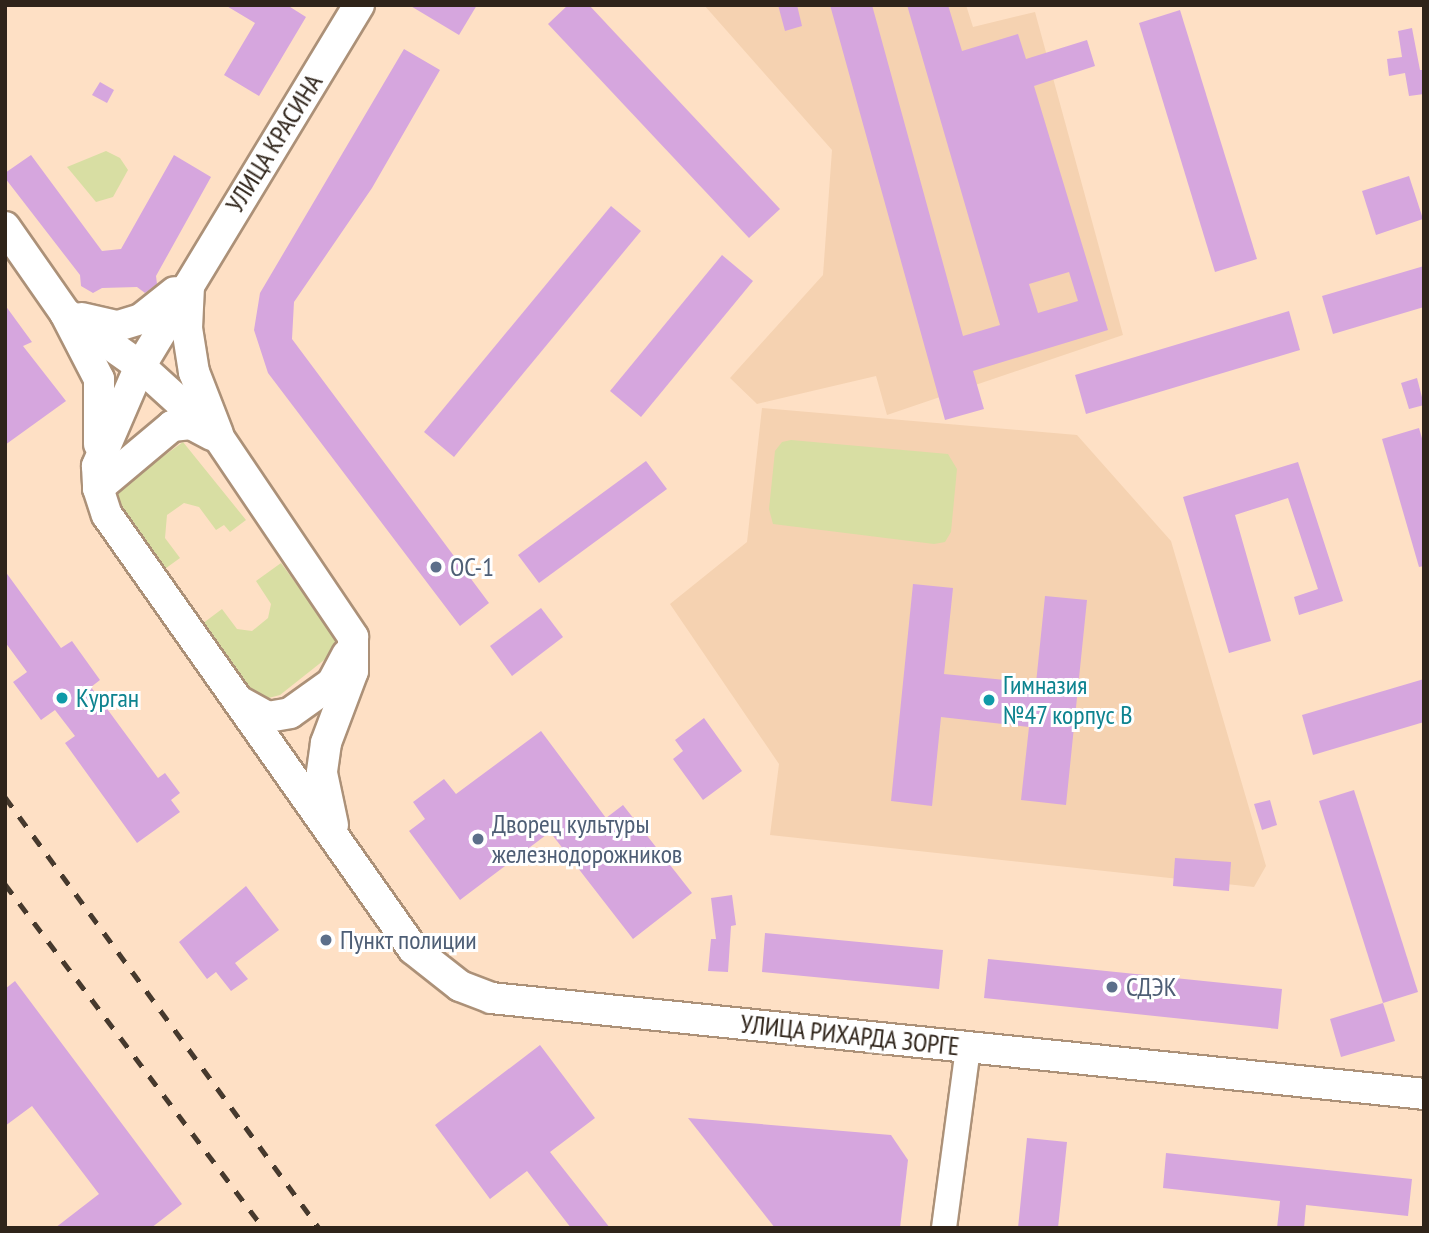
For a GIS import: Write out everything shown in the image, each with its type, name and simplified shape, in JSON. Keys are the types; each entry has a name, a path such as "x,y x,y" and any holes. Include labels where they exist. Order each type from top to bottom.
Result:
{"main road":[{"name":"УЛИЦА КРАСИНА","path":"140,366 189,280 359,5"},
{"path":"5,227 65,313 99,379 100,490 239,701 342,849"},
{"path":"65,313 118,326 141,319 189,280"},
{"path":"189,280 187,328 194,372 219,438"},
{"path":"65,313 140,366 219,438 353,637 353,671 326,743 322,773 326,805 342,849"},
{"path":"100,490 140,366"},
{"path":"100,490 157,434 172,426 191,425 219,438"},
{"path":"239,701 268,717 290,713 343,670 353,637"},
{"name":"УЛИЦА РИХАРДА ЗОРГЕ","path":"342,849 413,949 460,986 491,998 1424,1094"}],"street":[{"path":"944,1228 968,1047"}],"shaded area":[{"path":"704,5 966,5 973,27 1035,12 1123,335 887,415 876,376 757,404 730,378 823,275 832,150"},
{"path":"762,408 1077,435 1171,541 1266,866 1254,887 770,835 779,764 670,604 747,542"}],"green space":[{"path":"106,151 120,158 128,170 113,197 96,202 67,167"},
{"path":"791,440 948,454 957,469 951,532 945,542 934,544 773,524 769,509 775,451 782,442"},
{"path":"183,442 246,520 230,532 224,525 216,530 199,507 184,503 167,515 165,538 180,558 162,571 116,508 114,497 118,489"},
{"path":"281,563 337,639 338,649 280,695 265,699 254,693 202,624 222,609 237,629 252,631 268,618 271,604 256,581"}],"building":[{"path":"225,5 287,5 306,17 259,96 224,75 255,23"},
{"path":"409,5 477,5 459,35"},
{"path":"568,5 589,5 780,209 749,238 548,24"},
{"path":"778,5 797,5 802,26 785,31"},
{"path":"830,5 872,5 963,336 1000,325 907,5 948,5 962,51 1018,34 1026,59 1087,40 1095,66 1034,86 1108,330 973,371 984,409 945,420","holes":["1069,272 1078,301 1038,313 1029,284"]},
{"path":"1180,10 1257,259 1215,272 1139,23"},
{"path":"1412,28 1420,70 1424,70 1424,94 1409,96 1405,73 1389,76 1387,59 1402,57 1398,31"},
{"path":"404,49 440,70 372,188 294,302 292,339 489,603 460,626 268,373 254,330 260,293"},
{"path":"100,82 114,90 107,103 92,95"},
{"path":"31,155 102,251 121,249 174,155 211,177 156,276 157,284 145,293 137,287 102,288 93,293 81,286 80,275 5,178 5,173"},
{"path":"1409,176 1423,219 1376,235 1362,191"},
{"path":"611,206 641,231 454,457 424,432"},
{"path":"722,255 753,281 641,417 610,391"},
{"path":"1424,266 1424,307 1333,334 1322,296"},
{"path":"5,305 32,342 23,346 66,401 5,445"},
{"path":"1289,311 1300,350 1086,414 1075,375"},
{"path":"1417,378 1424,405 1409,409 1401,383"},
{"path":"1419,428 1424,445 1424,566 1419,567 1382,439"},
{"path":"646,461 667,489 539,583 518,555"},
{"path":"1298,462 1343,601 1299,615 1294,597 1318,589 1288,498 1235,515 1271,641 1229,653 1183,497"},
{"name":"Курган","path":"5,571 61,648 72,641 100,680 91,687 158,778 165,773 180,793 171,800 180,812 137,843 65,743 75,736 55,710 41,720 13,682 27,672 5,642"},
{"name":"Гимназия №47 корпус В","path":"913,584 953,588 944,674 1036,683 1045,596 1087,600 1066,805 1021,800 1029,727 941,717 932,806 891,801"},
{"path":"541,608 563,637 512,676 490,646"},
{"path":"1424,679 1424,722 1313,755 1302,715"},
{"path":"704,718 742,771 703,800 673,759 683,751 675,740"},
{"name":"Дворец культуры железнодорожников","path":"541,731 606,818 623,805 692,893 633,939 550,832 460,900 409,831 425,819 413,802 444,779 456,794"},
{"path":"1354,790 1418,992 1383,1003 1319,801"},
{"path":"1270,800 1277,825 1262,830 1254,804"},
{"path":"1175,858 1231,862 1229,891 1173,886"},
{"path":"246,886 279,930 235,963 248,979 231,991 216,972 207,979 179,942"},
{"path":"732,895 736,925 731,926 728,972 708,971 711,939 716,939 711,898"},
{"path":"765,933 943,950 939,989 762,972"},
{"path":"988,959 1282,989 1278,1029 984,998"},
{"path":"15,981 182,1204 151,1228 55,1228 99,1194 32,1106 5,1126 5,989"},
{"path":"1383,1003 1395,1041 1341,1057 1330,1019"},
{"path":"540,1045 595,1118 550,1152 610,1228 571,1228 527,1171 490,1199 435,1125"},
{"path":"688,1118 891,1135 908,1160 900,1228 775,1228"},
{"path":"1027,1138 1067,1142 1058,1228 1018,1228"},
{"path":"1166,1153 1412,1179 1408,1216 1306,1205 1304,1228 1277,1228 1280,1201 1163,1188"}],"railway":[{"path":"5,797 319,1228"},
{"path":"5,884 263,1228"}],"place":[{"name":"ОС-1","path":"436,567"},
{"name":"Курган","path":"62,698"},
{"name":"Гимназия №47 корпус В","path":"989,700"},
{"name":"Дворец культуры железнодорожников","path":"478,839"},
{"name":"Пункт полиции","path":"326,940"},
{"name":"СДЭК","path":"1112,987"}]}
